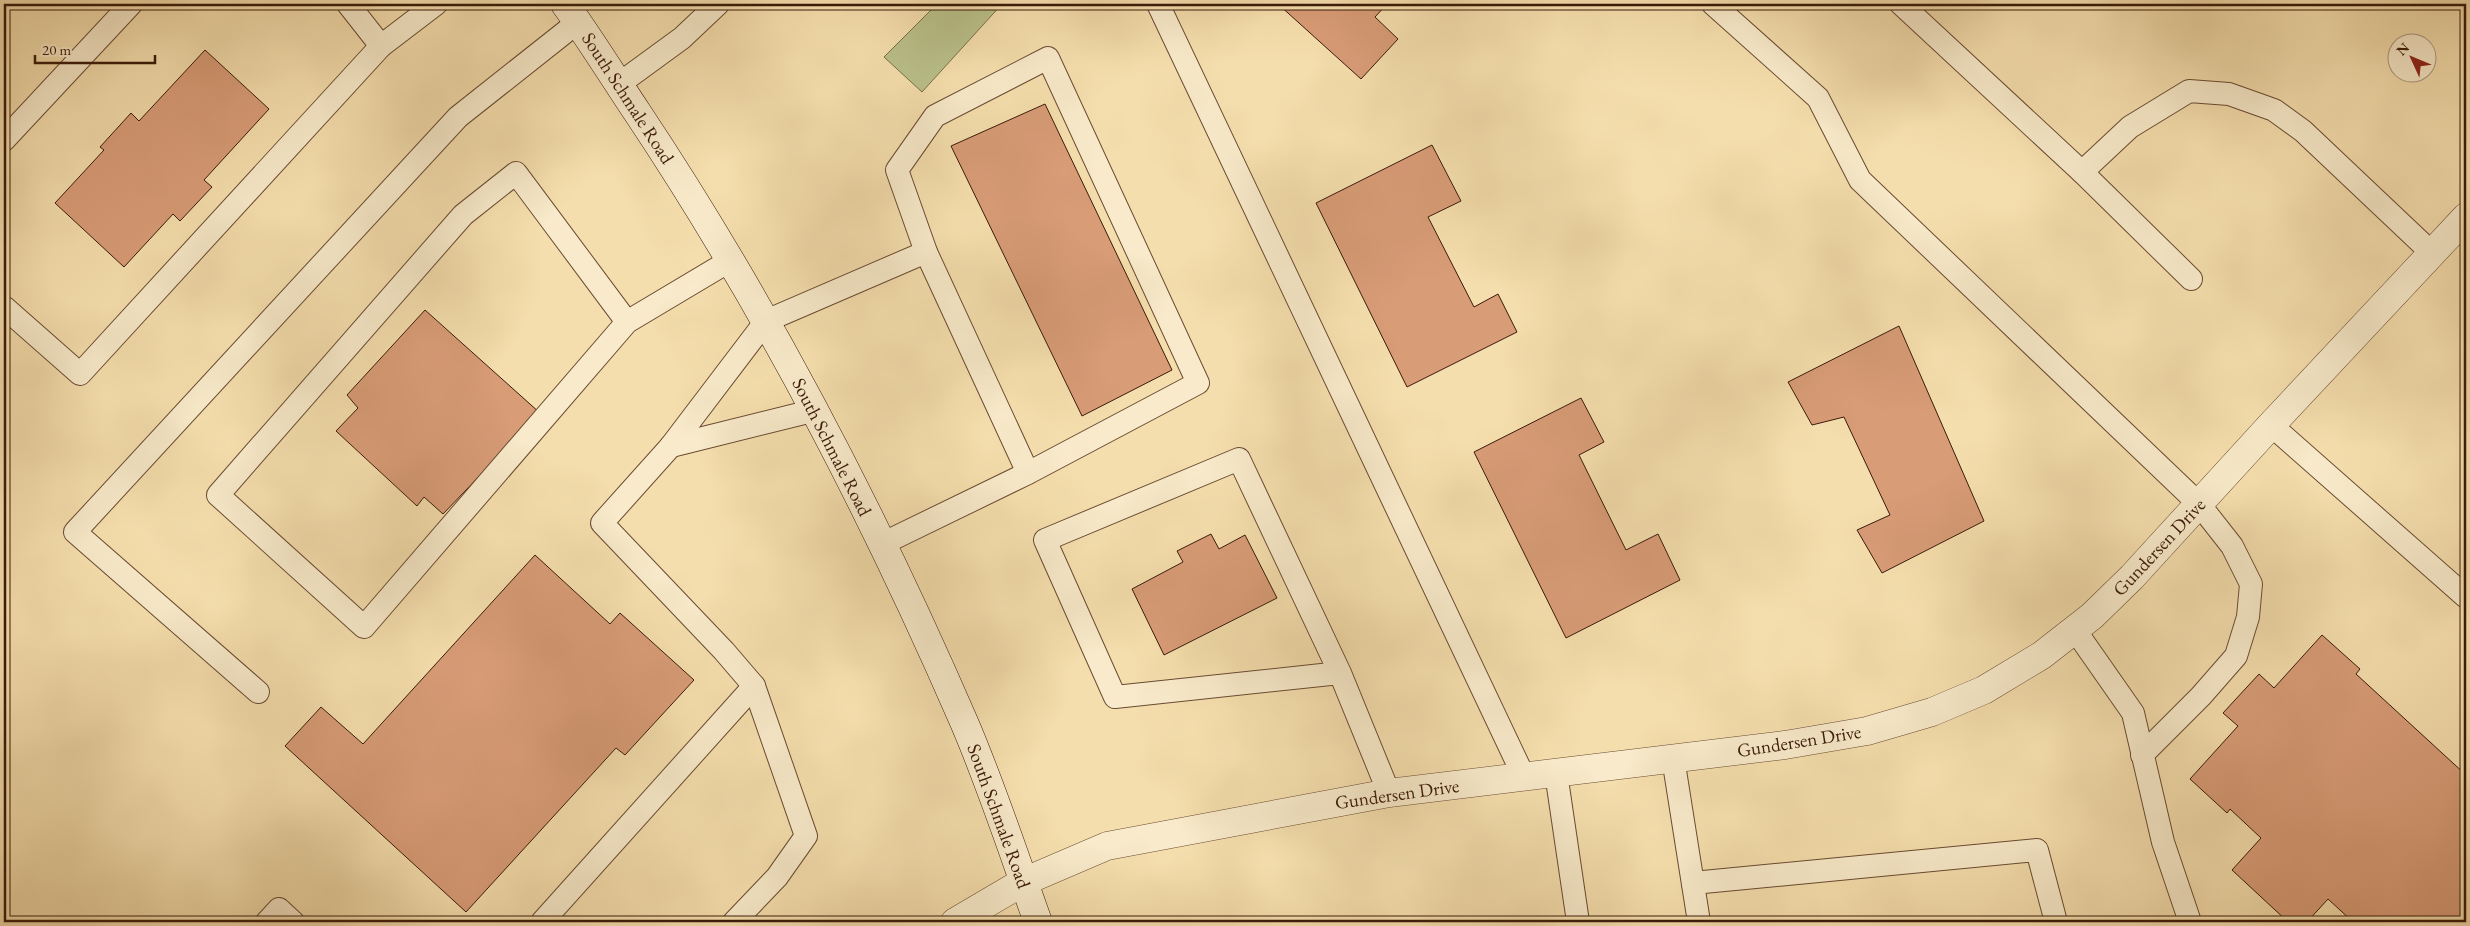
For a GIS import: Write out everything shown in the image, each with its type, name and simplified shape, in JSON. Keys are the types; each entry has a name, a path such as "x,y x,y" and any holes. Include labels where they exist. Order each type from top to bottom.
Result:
{"street":[{"name":"South Schmale Road","path":"571,13 619,84 731,260 816,410 882,544 965,723 993,793 1038,922"},
{"name":"Gundersen Drive","path":"954,922 1023,882 1107,846 1389,793 1785,745 1867,731 1932,712 1984,690 2042,655 2075,630 2132,577 2271,425 2466,218"}],"lane":[{"path":"4,140 131,4"},
{"path":"348,4 381,46"},
{"path":"4,307 80,374 381,46 436,4"},
{"path":"619,84 682,38 718,4"},
{"path":"1158,4 1524,776"},
{"path":"1713,4 1818,98 1860,180 2199,504 2232,546 2251,584 2248,617 2236,656 2202,696 2142,755"},
{"path":"1901,4 2082,172 2191,279"},
{"path":"258,692 75,532 458,117 571,13"},
{"path":"882,544 1028,473 1198,384 1048,58 934,116 897,170 926,252 1028,473"},
{"path":"2082,172 2130,127 2189,91 2230,94 2274,110 2303,131 2433,254"},
{"path":"626,322 516,173 463,215 218,494 364,627 626,322 731,260"},
{"path":"734,922 776,877 806,836 754,686 724,651 602,523 671,446 766,321 926,252"},
{"path":"671,446 816,410"},
{"path":"2271,425 2466,597"},
{"path":"1340,673 1115,697 1045,540 1240,459 1340,673 1389,793"},
{"path":"2075,630 2133,714 2163,842 2190,922"},
{"path":"542,922 754,686"},
{"path":"1674,758 1699,922"},
{"path":"1556,773 1578,922"},
{"path":"1693,883 2037,850 2056,922"},
{"path":"267,922 279,909 293,922"}],"green space":[{"path":"937,4 1002,4 922,92 884,57"}],"building":[{"path":"1278,4 1387,4 1375,17 1398,39 1361,79"},
{"path":"205,50 269,109 204,180 212,187 180,221 173,214 124,267 55,203 104,150 100,147 131,113 139,121"},
{"path":"1045,104 1172,370 1082,416 951,146"},
{"path":"1432,145 1461,201 1428,217 1474,307 1498,294 1517,332 1407,387 1316,203"},
{"path":"425,310 540,413 443,514 424,497 417,506 336,431 358,408 347,395"},
{"path":"1899,326 1984,521 1882,573 1857,530 1890,515 1844,417 1812,425 1788,382"},
{"path":"1581,398 1604,442 1579,455 1626,550 1658,534 1680,580 1566,638 1474,452"},
{"path":"2466,492 2466,505 2461,503"},
{"path":"1211,534 1219,549 1245,535 1277,598 1164,655 1132,589 1183,562 1177,551"},
{"path":"535,555 610,624 620,613 694,680 625,755 616,748 466,912 285,746 321,707 363,744"},
{"path":"2322,635 2360,669 2356,674 2466,775 2466,922 2353,922 2328,899 2307,922 2288,922 2232,870 2261,838 2230,809 2227,813 2190,779 2238,726 2223,713 2259,674 2274,688"}]}
